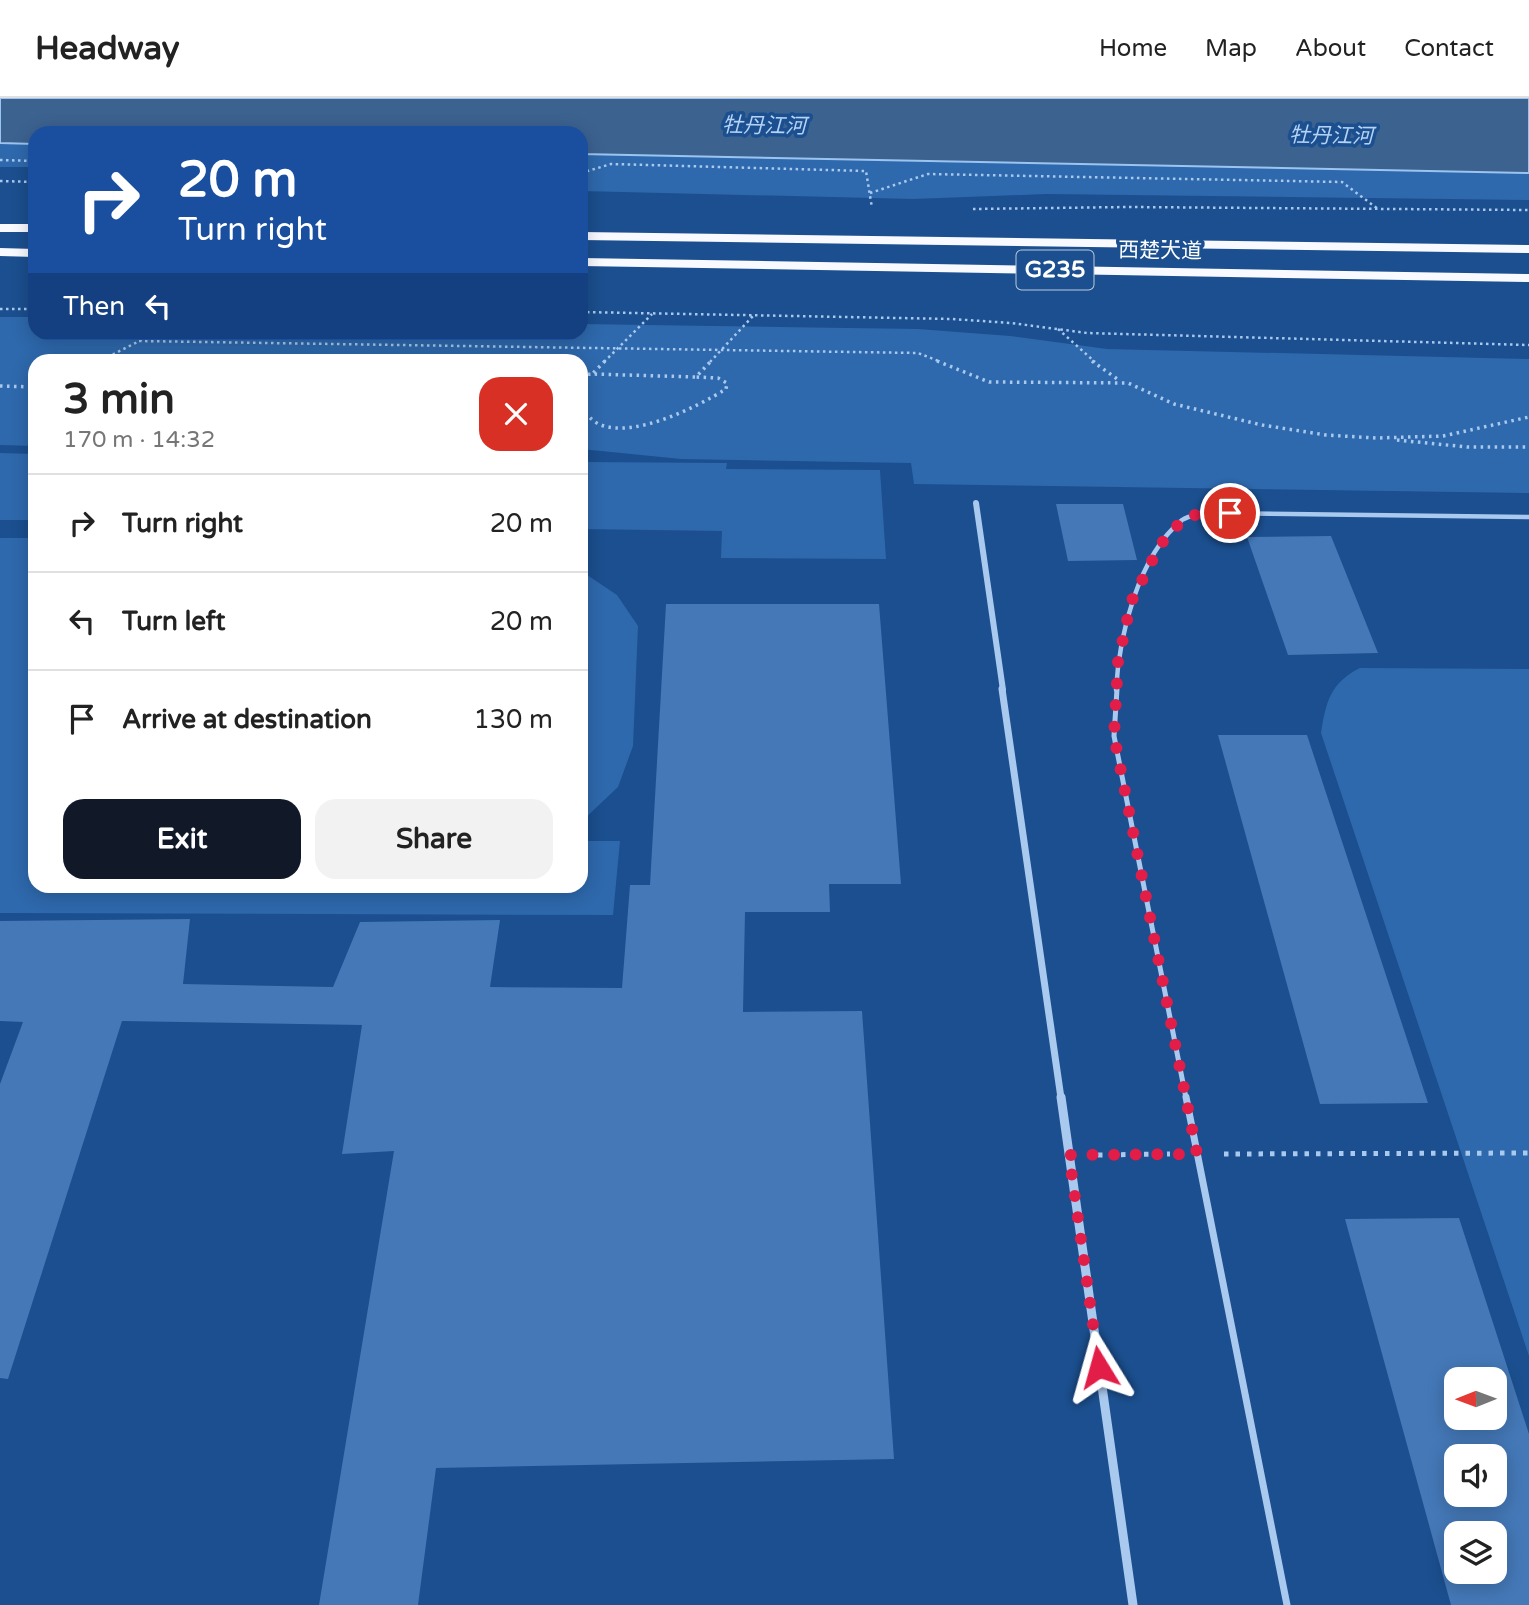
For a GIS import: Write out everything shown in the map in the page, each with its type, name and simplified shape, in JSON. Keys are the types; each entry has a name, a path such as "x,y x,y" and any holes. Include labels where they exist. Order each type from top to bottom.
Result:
{"highway":[{"path":"0,228 28,228"},
{"name":"西楚大道","path":"588,236 1529,249"},
{"path":"0,252 28,253"},
{"name":"西楚大道","path":"588,262 1529,278"}],"street":[{"path":"976,503 1133,1605"}],"lane":[{"path":"1287,1605 1114,736 1118,662 1131,602 1160,545 1184,518 1203,513 1529,517"}],"path":[{"path":"0,160 28,161"},
{"path":"588,171 611,163 866,171 872,208"},
{"path":"870,193 928,174 1342,182 1379,210"},
{"path":"0,181 28,182"},
{"path":"964,210 1127,207 1529,211"},
{"path":"0,309 28,309"},
{"path":"588,312 952,319 1012,323 1087,333 1529,345"},
{"path":"592,374 652,314"},
{"path":"696,377 754,315"},
{"path":"1058,329 1083,354 1121,382 1174,404 1262,425 1326,435 1467,447 1529,447"},
{"path":"114,354 139,341 918,352 989,382 1121,382"},
{"path":"588,374 718,378 727,383 726,389 711,400 680,413 628,427 601,425 588,413"},
{"path":"0,386 28,387"},
{"path":"1376,438 1443,436 1529,417"},
{"path":"1069,1155 1529,1153"}],"shaded area":[{"path":"0,143 28,144 28,167 0,167"},
{"path":"588,154 1529,173 1529,200 1046,194 913,199 588,191"},
{"path":"0,317 28,317 28,340 588,340 588,324 918,329 1010,336 1107,349 1529,359 1529,493 914,484 911,463 681,459 588,450 588,354 28,354 28,446 0,445"},
{"path":"0,453 28,454 28,520 0,520"},
{"path":"588,462 727,463 726,469 880,470 886,559 721,558 722,531 588,529"},
{"path":"0,538 28,538 28,893 588,893 588,841 620,841 613,915 0,913"},
{"path":"588,576 617,595 638,626 633,746 618,787 588,815"},
{"path":"1360,668 1529,669 1529,1356 1321,733 1331,694 1342,680"}],"water":[{"name":"牡丹江河","path":"0,98 1529,98 1529,173 588,154 588,126 28,126 28,144 0,143"}],"building":[{"path":"1056,504 1123,504 1137,560 1068,561"},
{"path":"1331,536 1378,653 1288,655 1247,537"},
{"path":"666,604 879,604 901,884 829,884 830,912 745,912 743,1012 862,1011 894,1459 436,1468 418,1605 319,1605 394,1151 342,1154 362,1025 122,1021 8,1379 0,1378 0,1084 23,1022 0,1021 0,921 190,919 183,984 333,987 360,922 500,920 490,987 622,988 630,885 650,885"},
{"path":"1218,735 1307,735 1428,1103 1320,1104"},
{"path":"1459,1218 1529,1434 1529,1605 1451,1605 1445,1584 1507,1584 1507,1521 1444,1521 1444,1580 1345,1219"}],"route":[{"path":"1099,1367 1069,1155 1197,1154 1114,736 1118,662 1131,602 1160,545 1184,518 1203,513 1230,513"}]}
